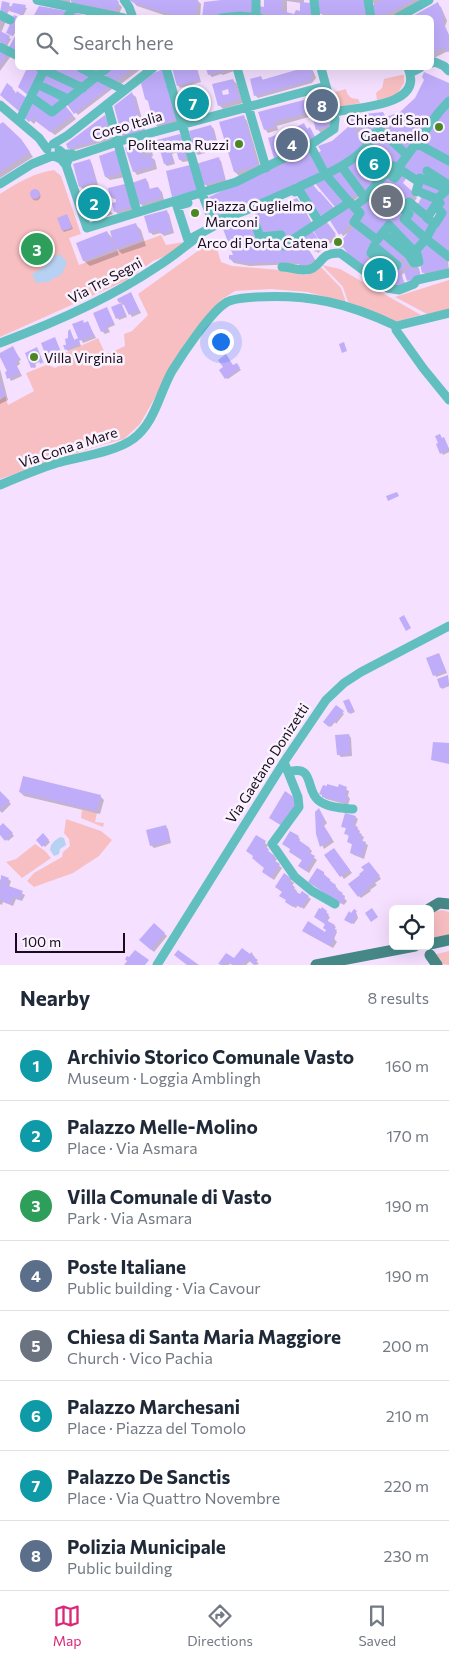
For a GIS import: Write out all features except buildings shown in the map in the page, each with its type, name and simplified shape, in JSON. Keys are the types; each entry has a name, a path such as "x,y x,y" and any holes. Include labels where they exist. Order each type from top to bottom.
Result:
{"main road":[{"path":"434,906 439,903 449,904"},
{"path":"437,965 429,955 449,940"},
{"path":"316,965 394,950"}],"street":[{"path":"37,0 69,4 112,15"},
{"path":"124,0 129,6 132,15"},
{"path":"256,0 258,15"},
{"path":"314,0 316,15"},
{"path":"368,0 370,15"},
{"path":"402,15 429,0"},
{"path":"0,15 10,20"},
{"path":"0,46 15,54"},
{"path":"434,62 447,66"},
{"path":"19,121 42,70"},
{"path":"44,70 82,88"},
{"path":"85,70 124,90"},
{"path":"31,97 52,112 105,70"},
{"path":"0,184 56,147 150,70"},
{"path":"167,70 213,224"},
{"path":"238,70 266,168"},
{"path":"298,189 213,224 188,240 177,206 266,168 310,145 334,129 336,124 334,112 322,70"},
{"path":"334,112 385,104 396,100 408,87 410,79 409,70"},
{"path":"37,84 68,99"},
{"name":"Corso Italia","path":"72,158 118,142 326,86"},
{"path":"256,226 260,237 281,235 283,246 319,222 365,198 387,173 397,168 449,101"},
{"path":"107,104 138,212"},
{"path":"0,105 39,138 56,147 61,159 72,158 86,228 138,212 203,196"},
{"path":"251,212 342,167 354,159 369,144 368,136 381,131 407,155"},
{"path":"416,143 449,161"},
{"path":"310,145 325,174 360,213 354,222 377,240 389,224 418,262 422,279"},
{"path":"342,167 365,198"},
{"path":"397,168 420,180 448,188"},
{"path":"427,171 448,188"},
{"path":"420,180 419,192 436,203"},
{"path":"397,265 426,239 436,203 448,188"},
{"path":"298,189 319,222"},
{"path":"430,220 412,203 409,202 404,210 409,214 404,219 449,257"},
{"name":"Via Tre Segni","path":"0,343 74,312 130,284 158,266 213,224"},
{"path":"383,232 412,253"},
{"path":"282,267 291,267 298,270 314,268 324,257 339,249 387,288 399,290 422,279 449,272"},
{"name":"Via Cona a Mare","path":"0,485 56,464 112,448 132,440 149,423 172,372 184,354 211,317 226,302 263,297 315,299 357,309 396,326"},
{"path":"449,312 396,326 396,330 414,356 449,400"},
{"name":"Via Gaetano Donizetti","path":"157,965 319,708 334,691 360,672 449,626"},
{"path":"284,762 298,797 299,807 272,844 295,877 312,891 335,904"},
{"path":"288,772 295,770 304,773 308,778 314,796 320,802 335,807 353,809"}],"shaded area":[{"path":"404,75 404,83 396,96 377,100 376,93 382,88 384,79"},
{"path":"346,89 350,97 358,99 360,103 339,107 335,92"},
{"path":"54,170 61,176 81,234 69,238 79,265 161,235 166,245 184,242 170,254 153,261 125,281 0,337 0,194 33,176"},
{"path":"213,240 221,262 232,266 291,271 303,275 310,274 321,267 341,288 346,302 307,292 271,289 235,291 221,300 186,343 140,424 124,439 0,479 0,400 5,396 8,405 34,391 26,373 49,364 55,368 67,362 63,354 98,338 105,353 110,353 125,346 124,334 132,331 148,315 138,294"},
{"path":"322,265 340,269 421,315 394,322 348,302 343,287"},
{"path":"449,280 449,310 427,314 395,297"},
{"path":"82,810 97,813 95,822 104,823 103,827 81,818"},
{"path":"66,819 101,831 112,840 99,856 73,873 34,887 27,881 34,873 62,857 63,852 70,846 69,839 64,833"},
{"path":"35,844 51,858 22,878 6,862 16,859"},
{"path":"442,910 449,912 449,935 434,937 434,912"},
{"path":"449,951 449,965 442,964 433,955"}],"water":[{"path":"60,254 67,262 62,274 48,282 36,283 32,274 43,268 52,258"},
{"path":"60,837 64,838 66,845 60,849 59,854 54,856 50,848 53,842"}],"place":[{"name":"Palazzo De Sanctis","path":"193,103"},
{"name":"Polizia Municipale","path":"322,105"},
{"name":"Chiesa di San Gaetanello","path":"439,127"},
{"name":"Politeama Ruzzi","path":"239,144"},
{"name":"Poste Italiane","path":"292,144"},
{"name":"Palazzo Marchesani","path":"374,163"},
{"name":"Chiesa di Santa Maria Maggiore","path":"387,201"},
{"name":"Palazzo Melle-Molino","path":"94,203"},
{"name":"Piazza Guglielmo Marconi","path":"195,213"},
{"name":"Arco di Porta Catena","path":"338,242"},
{"name":"Villa Comunale di Vasto","path":"37,249"},
{"name":"Archivio Storico Comunale Vasto","path":"380,274"},
{"name":"Villa Virginia","path":"34,357"}]}
